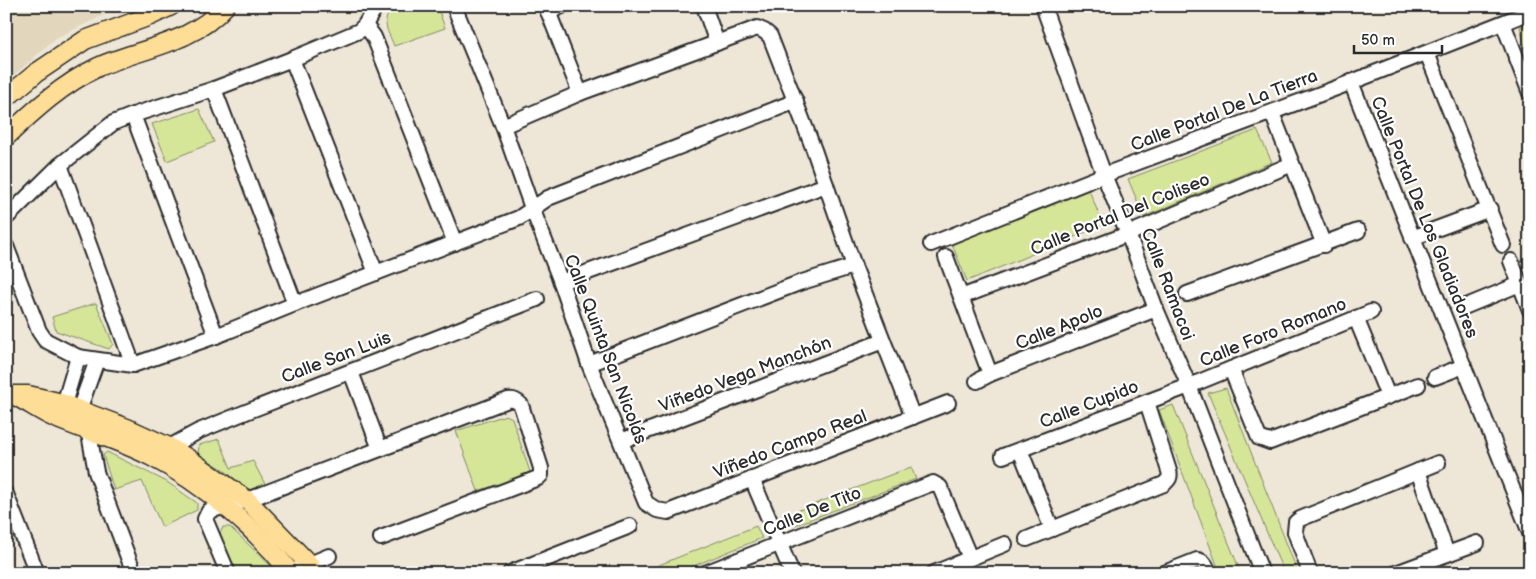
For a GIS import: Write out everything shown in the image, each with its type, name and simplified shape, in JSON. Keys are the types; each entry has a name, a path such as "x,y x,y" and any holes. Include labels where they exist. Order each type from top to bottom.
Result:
{"main road":[{"path":"6,98 36,73 85,40 150,16 171,6"},
{"path":"6,137 38,107 78,78 121,58 192,33 206,24 225,6"},
{"path":"9,395 39,397 77,409 127,428 169,447 246,500 311,569"},
{"path":"9,395 52,416 151,456 200,487 224,506 264,543 290,572"}],"street":[{"path":"6,218 60,165 113,123 214,89 359,31 365,25 376,6"},
{"name":"Calle Quinta San Nicolás","path":"454,6 503,126 590,364 646,503"},
{"path":"562,6 547,9 580,93"},
{"path":"704,6 717,43"},
{"name":"Calle Ramacoi","path":"1043,6 1104,175 1262,573"},
{"name":"Calle Portal De La Tierra","path":"932,244 1104,175 1272,113 1530,12"},
{"path":"1503,23 1530,93"},
{"path":"365,25 374,37 455,243"},
{"path":"503,126 580,93 757,28 764,31 770,36 796,101 854,266 913,417"},
{"path":"1427,53 1503,245"},
{"path":"292,59 376,273"},
{"name":"Calle Portal De Los Gladiadores","path":"1351,82 1530,533"},
{"path":"214,89 295,304"},
{"path":"6,246 39,331 45,340 78,357 134,365 216,336 518,218 548,198 796,101"},
{"path":"1272,113 1324,245"},
{"path":"133,115 216,336"},
{"name":"Calle Portal Del Coliseo","path":"961,297 1128,234 1292,164"},
{"path":"60,165 134,365"},
{"path":"561,282 826,184"},
{"path":"1412,238 1490,209"},
{"path":"1187,294 1358,231"},
{"path":"946,258 990,374"},
{"path":"1511,261 1530,310"},
{"path":"590,364 799,284 854,266"},
{"path":"1464,307 1520,284"},
{"name":"Calle San Luis","path":"151,456 199,431 537,299"},
{"name":"Calle Apolo","path":"977,381 990,374 1156,309"},
{"name":"Calle Foro Romano","path":"1189,386 1371,312"},
{"path":"1356,318 1388,396"},
{"name":"Viñedo Vega Manchón","path":"621,441 883,341"},
{"path":"78,357 77,409 87,430 96,472 134,573"},
{"path":"77,409 97,360"},
{"name":"Calle Portal De Los Gladiadores","path":"1435,378 1464,366"},
{"path":"1231,369 1259,438 1270,442 1418,385"},
{"path":"351,372 380,449"},
{"name":"Calle Cupido","path":"1003,456 1189,386"},
{"path":"228,573 205,519 209,511 246,500 508,400 518,401 521,405 542,471 538,478 381,538"},
{"path":"1028,539 1164,484 1168,480 1170,475 1147,402"},
{"name":"Viñedo Campo Real","path":"646,503 657,510 668,512 948,403"},
{"path":"1020,450 1052,530"},
{"path":"1310,573 1295,532 1296,522 1438,463"},
{"path":"1418,470 1447,554"},
{"path":"752,479 792,573"},
{"name":"Calle De Tito","path":"705,573 932,483 940,487 970,558"},
{"path":"6,494 37,573"},
{"path":"510,573 630,526"},
{"path":"1396,573 1477,543"},
{"path":"934,573 1005,544"},
{"path":"290,572 311,569 329,556"},
{"path":"1164,573 1197,560 1202,560 1209,573"}],"shaded area":[{"path":"6,6 127,6 58,37 6,82"}],"green space":[{"path":"392,6 437,6 445,28 394,46 386,26 387,17"},
{"path":"1530,23 1530,50 1526,51 1520,27"},
{"path":"199,109 214,142 167,161 152,124"},
{"path":"1257,130 1272,162 1144,217 1128,179"},
{"path":"1089,190 1103,225 967,281 952,244"},
{"path":"96,303 113,344 109,349 56,331 52,317"},
{"path":"1226,388 1298,573 1284,573 1208,393"},
{"path":"1173,405 1241,573 1220,573 1159,410"},
{"path":"506,415 512,418 530,472 527,475 478,491 456,431"},
{"path":"219,439 231,468 253,461 266,486 249,491 224,470 198,454 199,445"},
{"path":"107,452 167,482 197,503 197,510 162,527 142,481 114,490 103,455"},
{"path":"911,467 916,479 793,526 789,514"},
{"path":"756,526 762,538 676,573 639,573"},
{"path":"223,527 230,527 272,567 259,573 232,573 220,534"}]}
